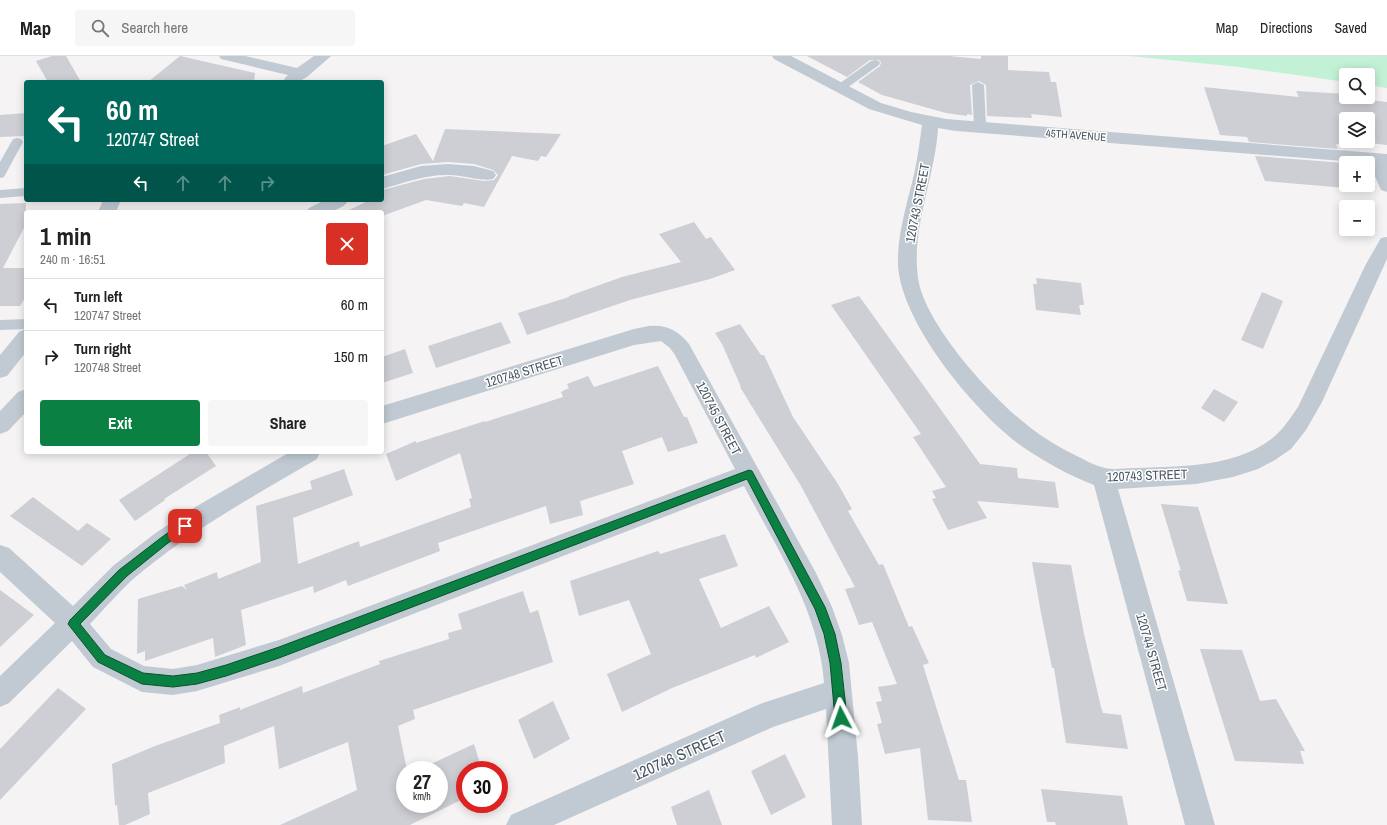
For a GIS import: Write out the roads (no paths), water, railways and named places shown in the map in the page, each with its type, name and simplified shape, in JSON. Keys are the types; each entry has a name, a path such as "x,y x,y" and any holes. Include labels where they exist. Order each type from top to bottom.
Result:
{"street":[{"path":"226,56 302,74"},
{"path":"292,80 324,56"},
{"name":"45TH AVENUE","path":"779,56 874,105 905,117 930,122 1381,158"},
{"name":"120743 STREET","path":"930,122 928,151 912,221 908,251 909,279 915,302 941,345 986,400 1018,431 1052,454 1104,479 1209,473 1238,467 1262,457 1284,442 1310,406 1375,264 1387,243"},
{"path":"1381,158 1387,186"},
{"path":"384,182 415,173 452,168 472,169 487,175"},
{"path":"319,210 336,202"},
{"name":"120748 STREET","path":"384,414 634,337 653,333 668,334"},
{"name":"120745 STREET","path":"668,334 673,337 682,350 749,474 819,607 829,634 836,663 839,692 847,825"},
{"path":"0,370 24,340"},
{"path":"0,425 24,400"},
{"path":"0,694 74,624 123,573 165,540 205,513 306,454"},
{"path":"0,556 74,624 102,658 142,679 173,682 197,678 226,670 279,652 749,474"},
{"name":"120744 STREET","path":"1104,479 1200,825"},
{"name":"120746 STREET","path":"521,825 770,714 839,692"}],"lane":[{"path":"840,88 875,63"},
{"path":"978,85 980,127"},
{"path":"0,174 18,142"},
{"path":"0,194 24,192"},
{"path":"0,325 24,324"}]}
